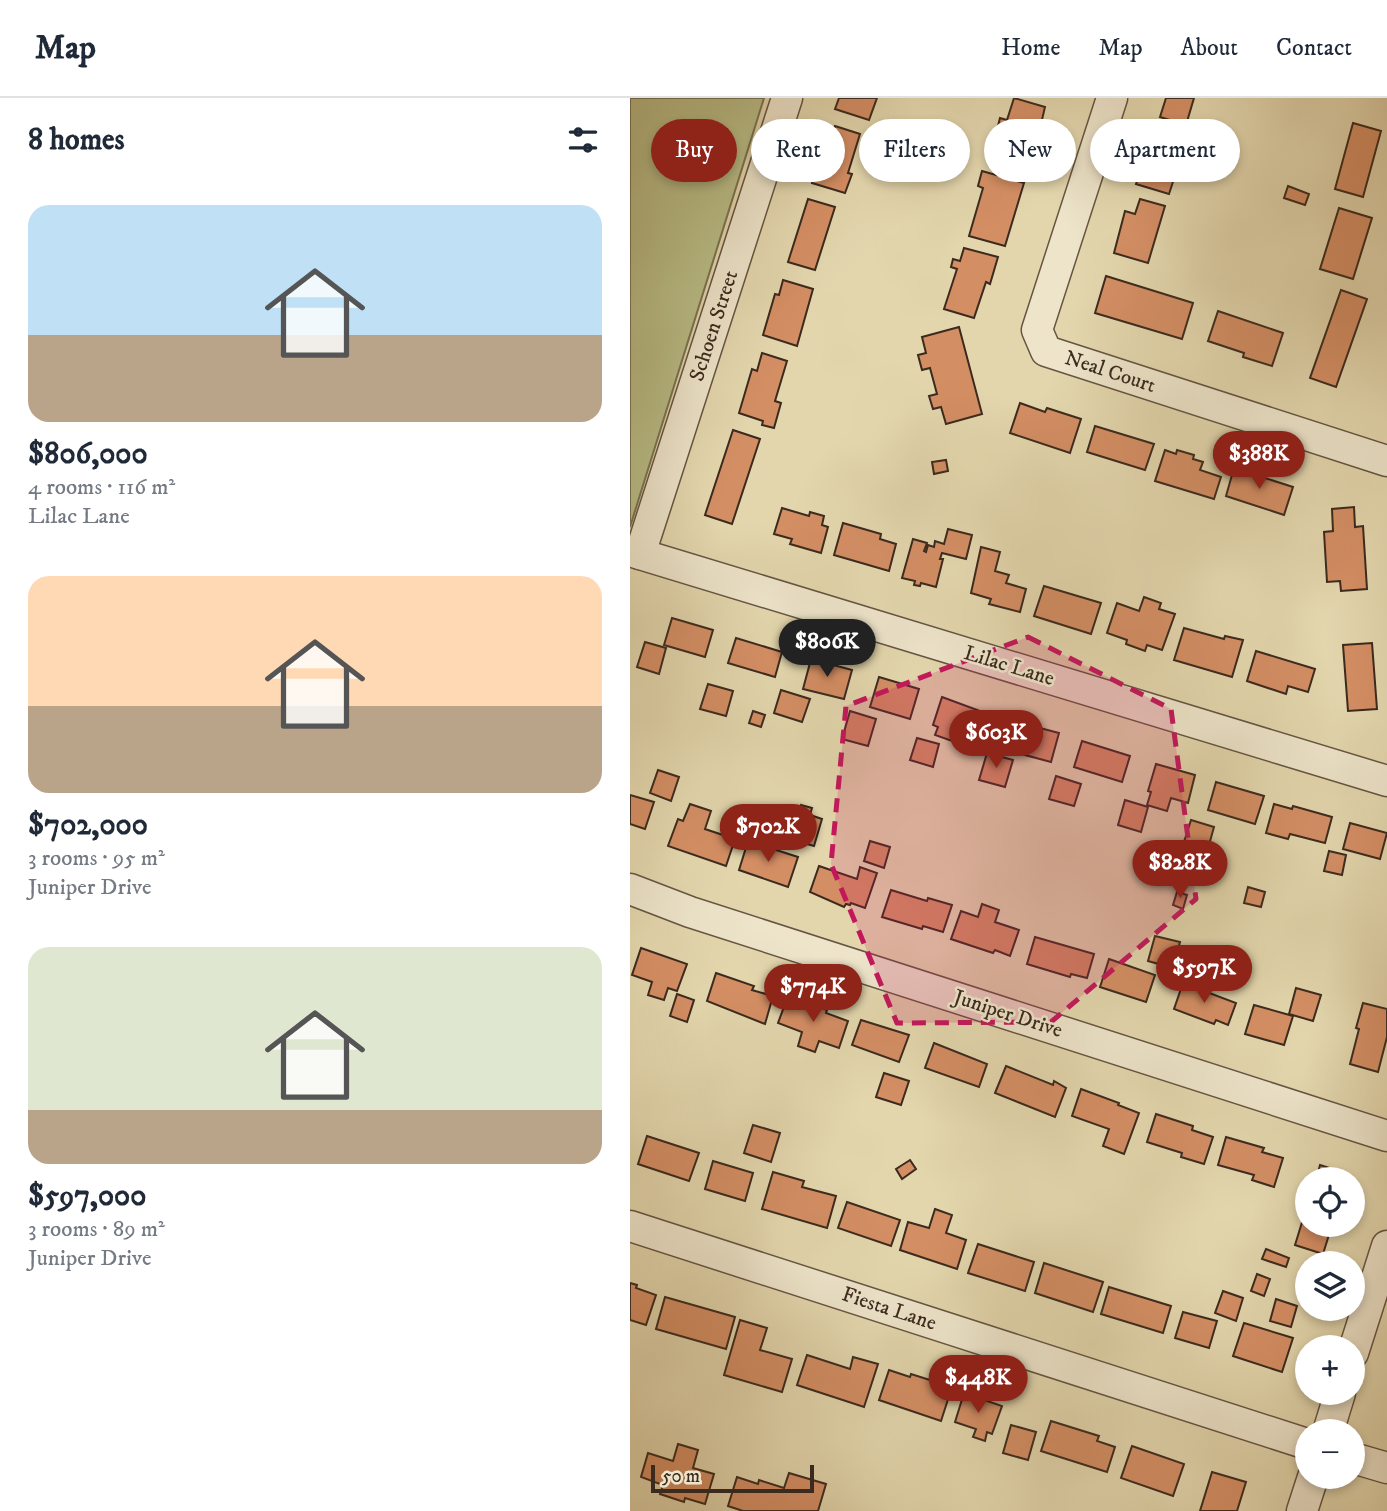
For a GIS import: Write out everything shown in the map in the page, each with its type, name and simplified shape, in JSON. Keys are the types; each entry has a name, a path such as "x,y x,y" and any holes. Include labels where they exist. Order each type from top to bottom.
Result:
{"street":[{"name":"Schoen Street","path":"635,553 787,98"},
{"name":"Neal Court","path":"1112,98 1037,330 1046,351 1387,461"},
{"name":"Lilac Lane","path":"635,553 1387,781"},
{"name":"Juniper Drive","path":"630,889 717,920 1387,1136"},
{"name":"Fiesta Lane","path":"630,1226 1295,1440"},
{"path":"1359,1335 1387,1246"},
{"path":"1365,1462 1387,1468"},
{"path":"1302,1511 1309,1489"}],"highlighted area":[{"path":"1028,637 1171,709 1196,899 1051,1022 897,1023 831,864 846,706"}],"green space":[{"path":"630,98 764,98 757,119 751,119 751,140 630,527"}],"building":[{"path":"839,98 877,98 869,119 835,109"},
{"path":"1014,98 1045,107 1042,119 1007,119"},
{"path":"1166,98 1194,98 1188,119 1160,117"},
{"path":"1353,123 1381,131 1363,197 1335,189"},
{"path":"845,129 859,134 848,173 852,174 845,193 812,183 845,182"},
{"path":"982,171 984,182 1024,183 1005,246 969,236 983,188 978,186"},
{"path":"1137,182 1173,182 1169,194 1136,184"},
{"path":"1288,186 1309,194 1305,205 1284,198"},
{"path":"808,199 835,207 815,270 788,262"},
{"path":"1140,199 1165,206 1148,263 1114,253 1125,211 1135,214"},
{"path":"1339,208 1372,218 1353,279 1320,269"},
{"path":"964,248 998,257 990,284 986,282 974,318 944,309 957,269 951,267 953,259 960,261"},
{"path":"1106,276 1193,303 1182,339 1095,313"},
{"path":"783,280 813,289 797,346 763,335 775,294 779,295"},
{"path":"1341,290 1367,299 1336,387 1310,378"},
{"path":"1218,311 1283,333 1272,366 1243,357 1244,353 1208,341"},
{"path":"959,327 982,414 946,424 941,407 933,409 929,396 937,394 930,368 922,370 918,355 926,353 922,337"},
{"path":"762,353 787,361 775,401 781,403 774,428 762,425 763,421 739,413 752,369 757,371"},
{"path":"1020,403 1045,412 1047,408 1081,419 1070,453 1010,433"},
{"path":"1095,426 1154,444 1145,470 1087,452"},
{"path":"733,430 760,439 732,524 705,515"},
{"path":"1165,450 1194,455 1193,459 1203,462 1200,470 1221,477 1214,499 1155,481"},
{"path":"946,460 948,471 934,474 932,462"},
{"path":"1234,468 1293,487 1284,515 1226,496"},
{"path":"1354,507 1355,527 1363,526 1367,589 1341,591 1340,581 1327,582 1324,532 1333,531 1332,509"},
{"path":"782,508 809,516 810,512 824,516 822,525 828,527 821,553 790,544 792,539 774,534"},
{"path":"843,523 881,534 880,539 896,544 889,571 834,555"},
{"path":"948,529 972,535 966,559 942,553 936,587 921,583 920,586 914,585 915,581 902,578 913,539 927,543 926,552 928,545 934,547 935,541 944,544"},
{"path":"981,547 1000,552 995,571 1009,575 1006,583 1026,589 1020,612 989,604 991,599 971,593"},
{"path":"1044,586 1101,603 1091,634 1034,616"},
{"path":"1144,597 1161,603 1159,609 1175,614 1162,650 1147,645 1145,651 1126,644 1127,640 1107,633 1117,603 1139,611"},
{"path":"672,618 713,630 705,657 664,645"},
{"path":"1184,628 1224,639 1225,636 1243,640 1232,677 1174,660"},
{"path":"736,638 782,652 775,677 728,663"},
{"path":"645,642 666,648 659,674 637,667"},
{"path":"1372,643 1377,709 1348,711 1343,645"},
{"path":"1256,651 1315,669 1308,692 1288,686 1286,694 1247,681"},
{"path":"811,659 852,670 844,699 803,689"},
{"path":"879,677 919,689 910,719 870,707"},
{"path":"708,684 733,691 726,716 700,709"},
{"path":"781,690 810,699 802,722 774,713"},
{"path":"942,697 991,715 982,740 959,732 955,742 935,735 938,727 933,725"},
{"path":"753,711 765,715 761,727 749,723"},
{"path":"850,711 876,719 868,746 842,739"},
{"path":"1017,722 1059,733 1051,762 1010,751"},
{"path":"917,738 939,744 933,767 910,760"},
{"path":"1082,741 1130,756 1122,782 1074,767"},
{"path":"987,753 1013,760 1005,787 979,780"},
{"path":"1156,764 1195,775 1188,803 1171,798 1167,811 1147,805"},
{"path":"658,770 679,777 671,801 650,793"},
{"path":"1056,776 1081,784 1074,806 1049,799"},
{"path":"1216,782 1264,796 1255,824 1208,810"},
{"path":"630,795 654,802 645,829 630,824"},
{"path":"1125,800 1148,807 1141,832 1118,825"},
{"path":"690,804 711,811 705,829 735,839 726,866 668,846 678,819 683,821"},
{"path":"1274,804 1292,809 1293,806 1332,817 1325,843 1290,834 1288,839 1266,833"},
{"path":"801,805 812,808 810,815 822,819 814,846 790,839"},
{"path":"724,820 741,825 738,835 721,830"},
{"path":"1191,820 1214,827 1207,852 1183,845"},
{"path":"1350,823 1387,833 1380,859 1343,849"},
{"path":"748,841 798,857 788,887 739,870"},
{"path":"870,841 890,847 884,868 864,861"},
{"path":"1329,851 1346,855 1342,875 1324,871"},
{"path":"819,866 857,879 860,867 877,873 865,908 851,903 844,907 810,892"},
{"path":"1248,887 1265,892 1261,907 1244,903"},
{"path":"891,890 952,905 943,932 923,926 922,929 882,917"},
{"path":"1177,892 1187,895 1183,909 1173,905"},
{"path":"982,904 999,910 995,922 1019,930 1010,956 951,939 961,911 978,917"},
{"path":"1155,936 1180,942 1173,968 1148,961"},
{"path":"1035,937 1094,954 1087,978 1071,974 1070,977 1027,964"},
{"path":"641,948 687,964 677,991 668,988 664,1000 648,995 652,982 632,975"},
{"path":"1109,959 1155,975 1146,1002 1100,987"},
{"path":"716,973 754,986 752,990 773,996 765,1024 707,1001"},
{"path":"1183,983 1236,1003 1228,1025 1216,1020 1214,1024 1174,1009"},
{"path":"1296,988 1321,995 1313,1021 1289,1014"},
{"path":"677,994 694,1000 687,1022 670,1016"},
{"path":"788,996 848,1021 839,1048 819,1041 815,1052 798,1046 802,1032 778,1023"},
{"path":"1363,1003 1387,1009 1387,1037 1378,1072 1350,1064"},
{"path":"1254,1005 1293,1016 1284,1045 1245,1034"},
{"path":"861,1020 909,1035 899,1062 852,1045"},
{"path":"934,1043 987,1064 979,1087 925,1068"},
{"path":"1006,1066 1053,1085 1054,1081 1066,1088 1055,1117 995,1093"},
{"path":"884,1073 909,1081 901,1105 876,1097"},
{"path":"1081,1089 1139,1113 1124,1154 1103,1146 1109,1129 1072,1116"},
{"path":"1156,1114 1193,1126 1192,1130 1213,1137 1204,1164 1181,1157 1182,1153 1147,1142"},
{"path":"753,1125 780,1133 771,1162 744,1153"},
{"path":"647,1136 699,1153 689,1181 638,1164"},
{"path":"1226,1137 1264,1148 1262,1152 1283,1158 1274,1187 1252,1180 1254,1175 1218,1165"},
{"path":"910,1160 916,1169 902,1179 896,1169"},
{"path":"713,1161 753,1173 745,1201 705,1189"},
{"path":"773,1172 804,1181 802,1187 836,1196 827,1228 762,1209"},
{"path":"847,1202 900,1220 891,1246 838,1228"},
{"path":"935,1209 952,1215 946,1233 966,1240 957,1269 900,1250 908,1222 929,1228"},
{"path":"1297,1237 1328,1237 1324,1251 1295,1245"},
{"path":"978,1244 1034,1262 1025,1291 968,1273"},
{"path":"1266,1249 1289,1258 1286,1267 1262,1259"},
{"path":"1044,1263 1103,1282 1093,1312 1035,1293"},
{"path":"1257,1274 1270,1279 1264,1296 1251,1291"},
{"path":"630,1283 656,1295 646,1325 630,1320"},
{"path":"1109,1287 1171,1306 1163,1333 1101,1314"},
{"path":"1223,1291 1243,1298 1236,1321 1215,1313"},
{"path":"665,1297 735,1317 726,1349 656,1329"},
{"path":"1276,1299 1295,1305 1291,1327 1270,1321"},
{"path":"1183,1312 1217,1321 1209,1348 1175,1338"},
{"path":"740,1320 767,1328 760,1350 792,1359 782,1392 724,1375"},
{"path":"1244,1323 1293,1338 1282,1372 1233,1356"},
{"path":"807,1355 850,1369 853,1357 878,1364 864,1407 797,1385"},
{"path":"889,1370 952,1387 941,1421 879,1400"},
{"path":"964,1393 1002,1406 992,1434 987,1432 985,1441 973,1437 976,1429 955,1422"},
{"path":"1051,1421 1099,1436 1097,1441 1115,1447 1107,1472 1041,1451"},
{"path":"1011,1425 1036,1432 1028,1460 1003,1453"},
{"path":"678,1444 698,1450 693,1468 714,1474 705,1504 685,1498 684,1502 660,1494 663,1485 641,1477 648,1453 673,1461"},
{"path":"1132,1446 1184,1464 1173,1496 1121,1478"},
{"path":"1212,1472 1246,1482 1237,1511 1200,1511"},
{"path":"789,1473 826,1484 818,1511 743,1511 728,1506 737,1477 784,1488"}]}
